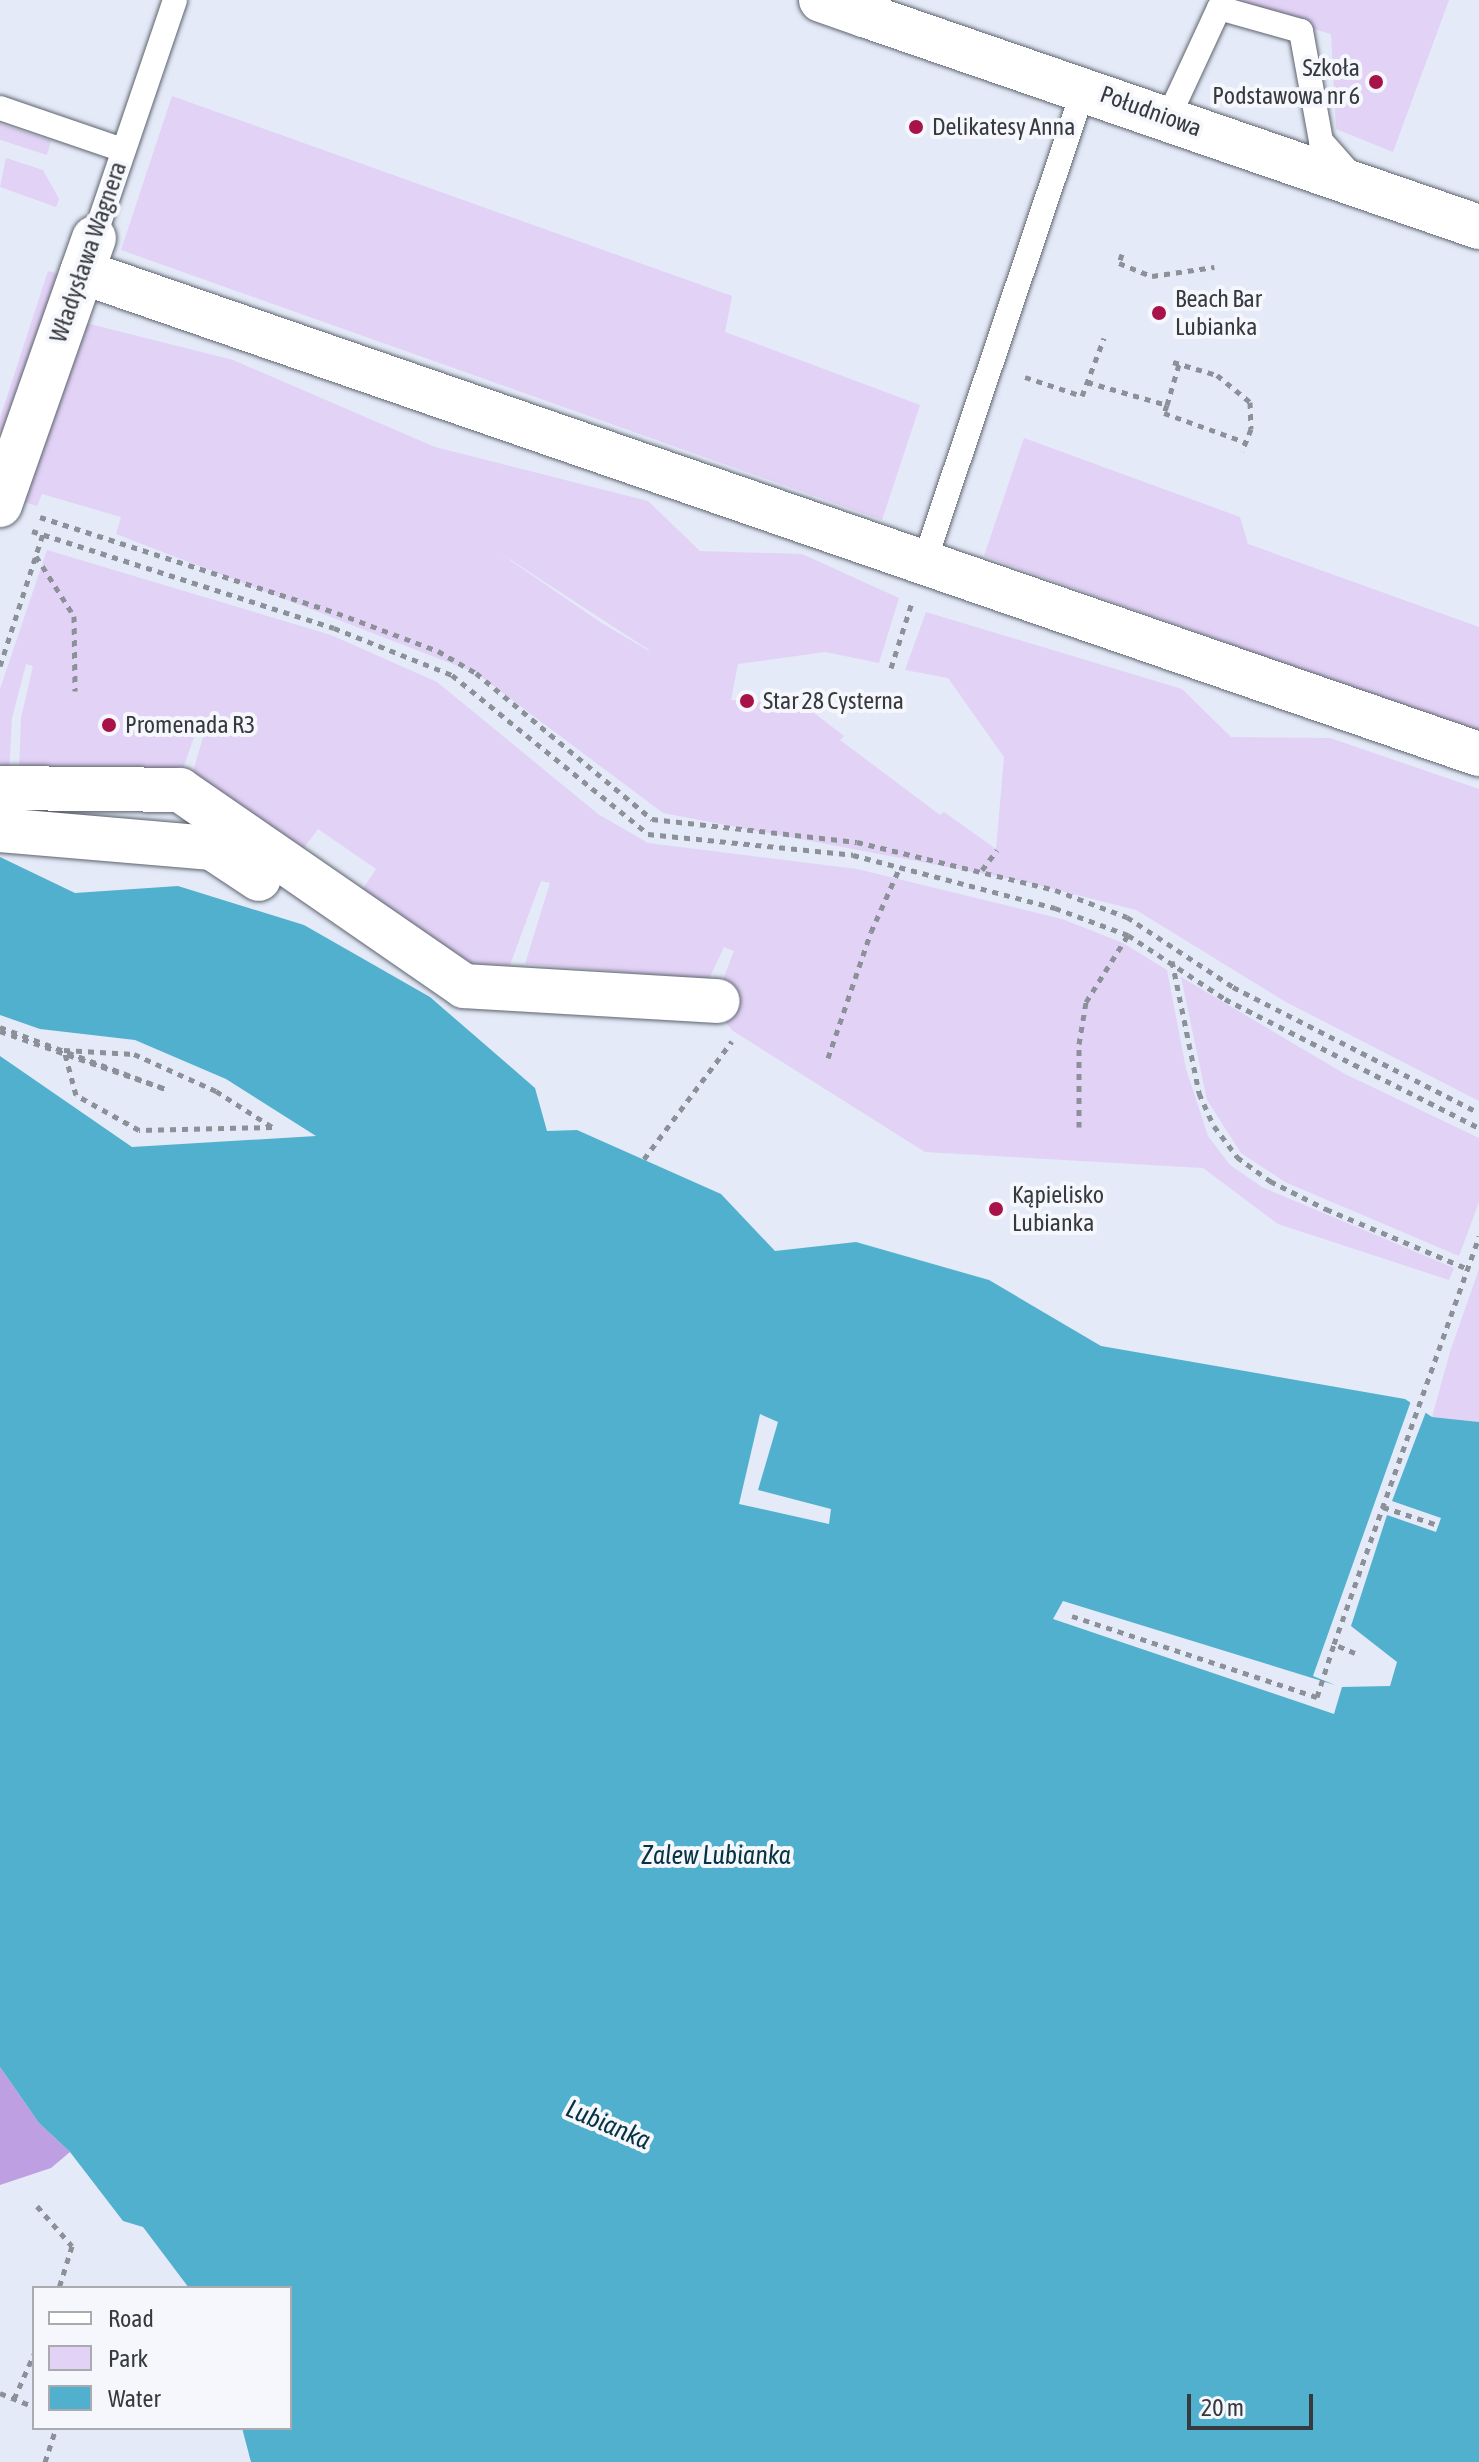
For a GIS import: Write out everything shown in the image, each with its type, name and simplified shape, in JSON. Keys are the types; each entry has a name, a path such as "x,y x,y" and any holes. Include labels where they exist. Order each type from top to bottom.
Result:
{"street":[{"name":"Południowa","path":"821,0 867,7 1084,88 1479,227"},
{"path":"88,255 924,563 1479,754"},
{"name":"Władysława Wagnera","path":"22,517 88,255"},
{"path":"0,788 180,790 464,986 710,1007"},
{"path":"0,830 212,848 444,1002 561,1015 587,1005 710,1007"}],"lane":[{"name":"Władysława Wagnera","path":"88,255 175,0"},
{"path":"1168,118 1219,8 1301,31 1321,141 1359,184"},
{"path":"924,563 1084,88"},
{"path":"0,108 123,150"}],"path":[{"path":"1122,254 1119,263 1152,276 1214,267"},
{"path":"1025,377 1082,396 1104,338"},
{"path":"1242,451 1251,429 1250,402 1217,375 1176,363 1164,413 1245,442"},
{"path":"1087,382 1167,405"},
{"path":"22,517 43,534 334,628 452,675 648,834 853,855 1041,903 1128,935 1172,961 1225,999 1479,1128"},
{"path":"22,517 337,613 438,651 476,673 652,819 857,842 982,870 1127,917 1233,987 1479,1113"},
{"path":"0,666 43,534"},
{"path":"36,556 74,616 75,691"},
{"path":"891,668 911,606"},
{"path":"982,870 997,850"},
{"path":"828,1058 871,932 900,867"},
{"path":"1079,1127 1079,1044 1086,1002 1128,935"},
{"path":"1172,961 1199,1093 1214,1126 1237,1157 1298,1195 1468,1269"},
{"path":"644,1159 734,1038 710,1007"},
{"path":"0,1029 64,1050 166,1089 0,1029"},
{"path":"64,1050 134,1054 216,1091 272,1127 139,1130 76,1095 64,1050"},
{"path":"1072,1616 1317,1697 1479,1236"},
{"path":"1383,1507 1438,1525"},
{"path":"1334,1644 1355,1653"},
{"path":"37,2206 72,2246 60,2286"},
{"path":"14,2399 32,2358"},
{"path":"0,2393 32,2406"},
{"path":"45,2462 55,2430"}],"green space":[{"name":"Szkoła Podstawowa nr 6","path":"1218,0 1449,0 1393,152 1336,129 1331,34"},
{"path":"172,96 732,296 725,332 920,405 882,520 121,250"},
{"path":"0,124 51,141 47,155 0,140"},
{"path":"6,158 43,170 59,199 56,207 0,187"},
{"path":"48,271 64,275 0,454 0,418"},
{"path":"78,321 233,360 435,447 648,501 700,551 802,554 899,598 879,663 825,652 738,664 731,700 805,706 844,736 840,740 940,815 944,812 996,849 1004,757 948,678 905,670 926,612 1182,689 1231,737 1330,738 1479,789 1479,1101 1284,1001 1136,910 1022,881 663,813 476,673 116,534 121,517 42,494 37,506 21,501","holes":["494,549 649,650 600,622"]},
{"path":"1024,438 1240,517 1248,544 1479,627 1479,733 984,556"},
{"path":"47,550 331,635 437,682 598,814 648,843 857,869 1062,919 1123,943 1167,970 1186,1069 1208,1136 1230,1165 1262,1187 1454,1268 1449,1280 1278,1224 1203,1168 925,1152 733,1031 719,1015 720,987 734,951 724,947 709,979 525,964 550,883 541,881 510,965 459,963 360,893 376,869 318,829 300,853 192,775 208,720 201,717 182,772 19,770 21,718 33,666 26,664 12,718 9,772 0,772 0,689"},
{"path":"1181,977 1345,1074 1479,1138 1479,1202 1459,1256 1285,1182 1241,1153 1207,1100"},
{"path":"1479,1269 1479,1422 1432,1417 1450,1352"}],"shaded area":[{"path":"0,2067 39,2123 70,2152 51,2168 0,2185"}],"water":[{"name":"Zalew Lubianka","path":"0,857 75,893 178,886 304,925 430,997 535,1088 547,1131 577,1130 721,1194 775,1251 856,1242 989,1280 1101,1346 1405,1399 1432,1417 1479,1422 1479,2462 251,2462 243,2430 292,2430 292,2286 187,2286 143,2227 123,2221 70,2152 39,2123 0,2067"}],"pier":[{"path":"0,1015 40,1029 135,1040 226,1079 316,1136 132,1147 0,1056"},
{"path":"1412,1398 1427,1409 1392,1501 1441,1518 1436,1532 1387,1515 1351,1626 1397,1662 1390,1686 1342,1687 1334,1714 1053,1619 1063,1601 1335,1685 1313,1676"},
{"path":"760,1414 778,1422 758,1490 831,1509 829,1524 739,1504"}],"place":[{"name":"Szkoła Podstawowa nr 6","path":"1376,82"},
{"name":"Delikatesy Anna","path":"916,127"},
{"name":"Beach Bar Lubianka","path":"1159,313"},
{"name":"Star 28 Cysterna","path":"747,701"},
{"name":"Promenada R3","path":"109,725"},
{"name":"Kąpielisko Lubianka","path":"996,1209"}],"water label":[{"name":"Lubianka","path":"608,2125"}]}
